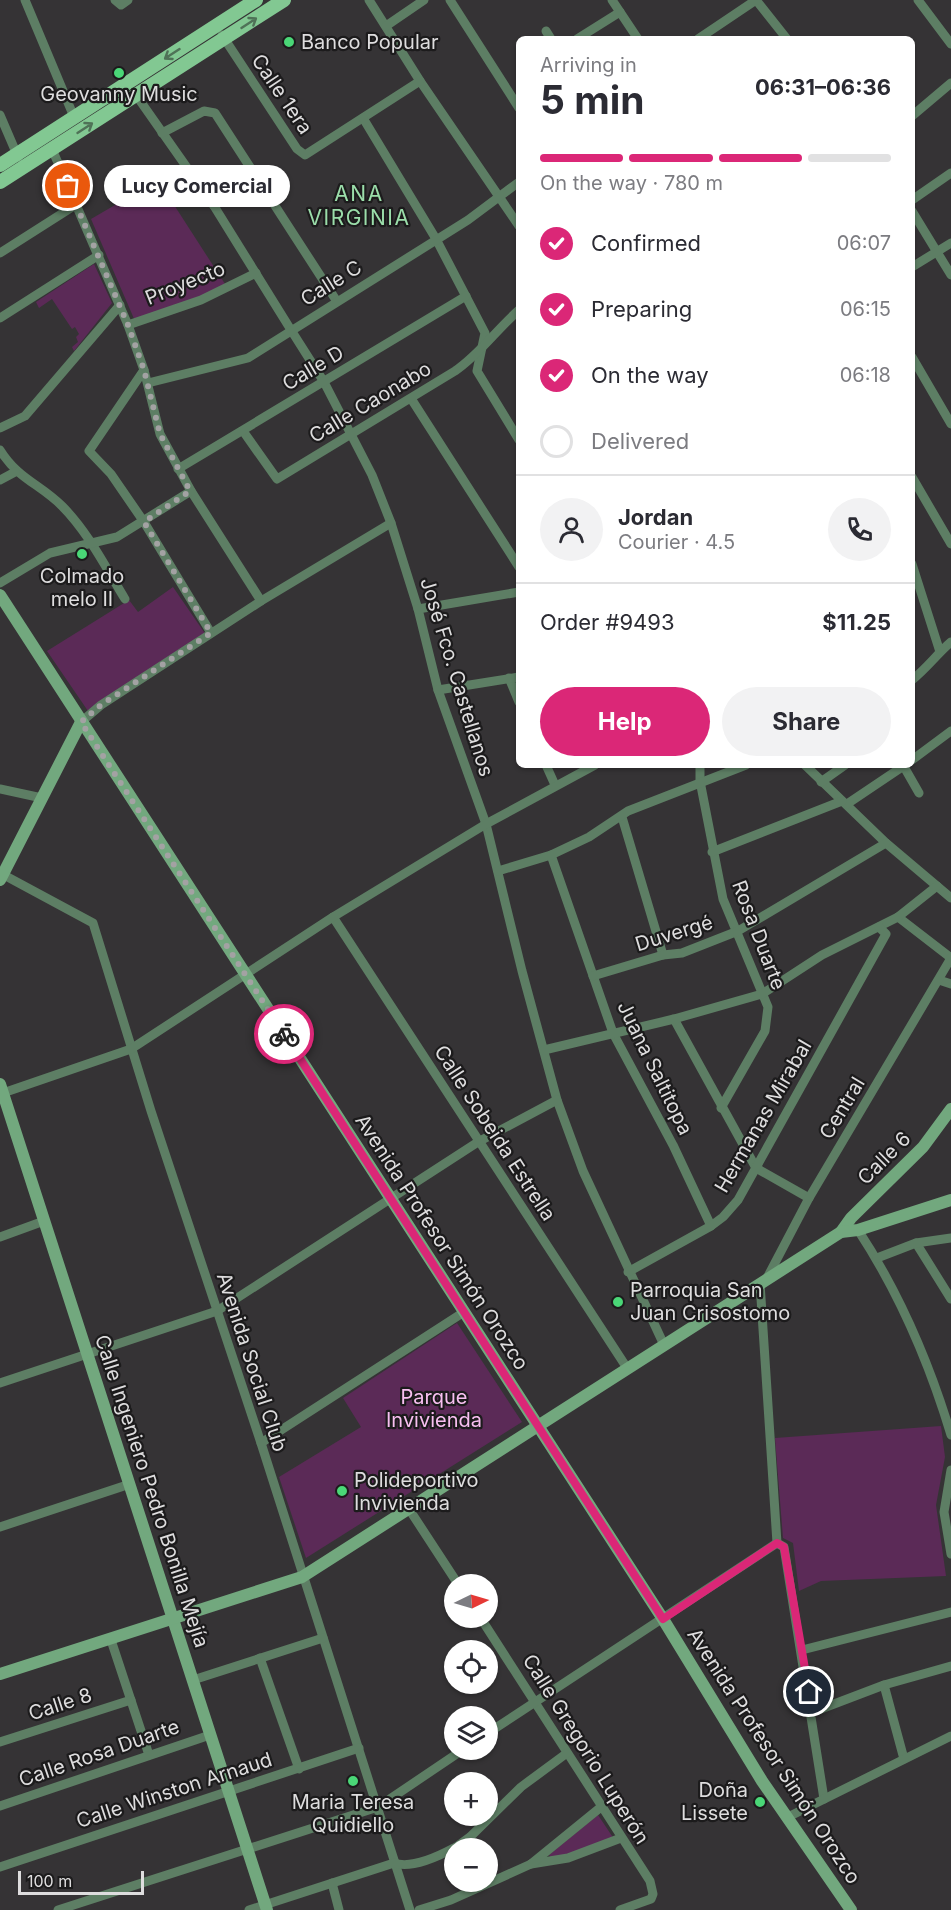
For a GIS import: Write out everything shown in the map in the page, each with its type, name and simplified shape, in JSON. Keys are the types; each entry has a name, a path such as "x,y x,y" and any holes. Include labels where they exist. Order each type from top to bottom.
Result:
{"main road":[{"path":"0,165 256,0"},
{"path":"0,182 285,0"}],"street":[{"path":"25,0 74,117"},
{"path":"116,0 121,5 128,0"},
{"path":"369,0 420,81 516,221"},
{"path":"386,26 424,0"},
{"path":"450,0 516,103"},
{"path":"612,0 636,36"},
{"path":"703,36 756,0 785,36"},
{"path":"918,0 951,44"},
{"path":"582,36 620,12"},
{"name":"Calle 1era","path":"216,26 301,154 305,155 420,81"},
{"path":"915,113 951,83"},
{"name":"José Fco. Castellanos","path":"136,95 214,206 324,382 352,434 391,523 418,609 438,690 486,824 557,1100 583,1171 628,1272 664,1345"},
{"path":"162,134 204,111 211,111 336,300"},
{"path":"0,115 17,154 20,170"},
{"path":"363,118 436,239 486,335 476,365 477,371 516,435"},
{"path":"52,149 128,325 148,383 160,434 190,491 261,601"},
{"path":"915,198 951,173"},
{"path":"214,206 256,177"},
{"name":"Calle C","path":"148,383 248,358 501,197 516,184"},
{"path":"0,253 76,204"},
{"path":"915,215 951,275"},
{"path":"915,265 951,243"},
{"path":"0,318 99,255"},
{"name":"Proyecto","path":"128,325 201,300 256,273"},
{"name":"Calle D","path":"178,469 466,296"},
{"path":"0,428 25,416 120,305"},
{"name":"Calle Caonabo","path":"243,431 276,480 412,400 482,350 492,335 516,313"},
{"path":"915,362 951,424"},
{"path":"144,370 89,451 111,474 144,522 211,633"},
{"path":"412,400 516,562"},
{"path":"0,450 15,472 61,505 90,543 125,599"},
{"path":"0,480 15,472"},
{"path":"915,484 948,534 951,544"},
{"path":"0,583 50,553 117,537 190,491"},
{"path":"1,876 81,722 101,705 211,633 391,523"},
{"path":"915,573 940,652"},
{"path":"418,609 516,593"},
{"name":"Avenida Profesor Simón Orozco","path":"0,595 5,614 81,722 663,1619 757,1772 851,1910"},
{"path":"915,678 932,664 951,642"},
{"path":"438,690 516,677"},
{"path":"509,678 516,695"},
{"path":"915,758 951,731"},
{"path":"547,768 555,785"},
{"path":"1,1091 131,1049 333,917 486,824 589,768"},
{"name":"Rosa Duarte","path":"700,768 700,781 712,852 723,899 768,1007 765,1031 721,1108"},
{"path":"498,871 551,855 589,837 628,811 737,768"},
{"path":"808,768 886,843 951,898"},
{"path":"821,782 841,768"},
{"path":"712,852 844,802 899,768"},
{"path":"906,768 919,793"},
{"path":"0,789 42,798"},
{"path":"622,817 663,955"},
{"name":"Duvergé","path":"593,976 663,955 682,953 738,931 886,843"},
{"name":"Juana Saltitopa","path":"551,855 613,1034 673,1145 711,1226"},
{"name":"Avenida Social Club","path":"1,876 93,923 131,1049 261,1443 410,1910"},
{"path":"544,1050 674,1019 762,994 822,955 882,930 937,886"},
{"name":"Calle Sobeida Estrella","path":"333,917 627,1368"},
{"path":"898,917 951,958"},
{"name":"Hermanas Mirabal","path":"628,1272 711,1226 723,1217 738,1200 882,930"},
{"name":"Central","path":"763,1281 951,958"},
{"path":"939,980 951,984"},
{"path":"674,1019 721,1108 756,1167 810,1198"},
{"name":"Calle Ingeniero Pedro Bonilla Mejía","path":"1,1091 267,1907"},
{"path":"0,1383 217,1311 478,1142 557,1100"},
{"name":"Calle 6","path":"841,1232 851,1218 923,1147 951,1109"},
{"path":"0,1674 302,1577 841,1232 858,1230 951,1200"},
{"path":"0,1237 44,1221"},
{"path":"858,1230 877,1258 903,1305 940,1398 951,1435"},
{"path":"877,1258 916,1243 951,1238"},
{"path":"916,1243 951,1299"},
{"path":"763,1281 777,1543"},
{"path":"261,1443 464,1312"},
{"path":"951,1470 948,1503 944,1512 951,1554"},
{"path":"0,1527 130,1484"},
{"path":"409,1509 451,1574"},
{"path":"498,1726 777,1543"},
{"path":"777,1543 784,1547 813,1712 825,1799"},
{"path":"802,1650 951,1612"},
{"name":"Calle Gregorio Luperón","path":"487,1628 652,1887 653,1894 647,1901 620,1910"},
{"path":"193,1680 323,1638"},
{"path":"111,1640 149,1755"},
{"path":"260,1658 299,1768"},
{"path":"813,1712 884,1685 951,1666"},
{"path":"884,1685 904,1759"},
{"name":"Calle 8","path":"0,1742 131,1700"},
{"name":"Calle Rosa Duarte","path":"0,1806 210,1735"},
{"path":"788,1817 951,1736"},
{"name":"Calle Winston Arnaud","path":"0,1867 359,1748"},
{"path":"469,1838 521,1787 567,1753"},
{"path":"58,1910 378,1807 448,1760"},
{"path":"531,1864 601,1807"},
{"path":"419,1910 451,1900 531,1864 568,1858 621,1838"},
{"path":"249,1910 267,1907 394,1863 401,1865 417,1862 444,1852"},
{"path":"332,1883 339,1910"}],"green space":[{"path":"158,180 225,284 201,296 135,321 91,219"},
{"path":"94,264 112,303 74,351 72,347 78,342 76,337 79,334 75,327 72,329 52,299 39,308 36,302"},
{"path":"173,587 206,635 88,711 47,651 129,600 138,612"},
{"name":"Parque Invivienda","path":"457,1323 522,1422 306,1558 279,1477 361,1427 343,1398"},
{"path":"941,1426 945,1457 936,1505 946,1576 821,1581 799,1591 793,1543 783,1538 775,1438"},
{"path":"598,1815 614,1839 553,1860 549,1855"}],"way so far":[{"path":"68,186 128,325 148,383 160,434 190,491 144,522 211,633 101,705 81,722 284,1034"}],"place":[{"name":"Banco Popular","path":"289,42"},
{"name":"Geovanny Music","path":"119,73"},
{"name":"Lucy Comercial","path":"68,186"},
{"name":"Colmado melo II","path":"82,554"},
{"name":"Parroquia San Juan Crisostomo","path":"618,1302"},
{"name":"Polideportivo Invivienda","path":"342,1491"},
{"name":"Maria Teresa Quidiello","path":"353,1781"},
{"name":"Doña Lissete","path":"760,1802"}],"district":[{"name":"ANA VIRGINIA","path":"359,205"}],"route":[{"path":"284,1034 390,1201 663,1619 777,1543 784,1547 809,1692"}]}
